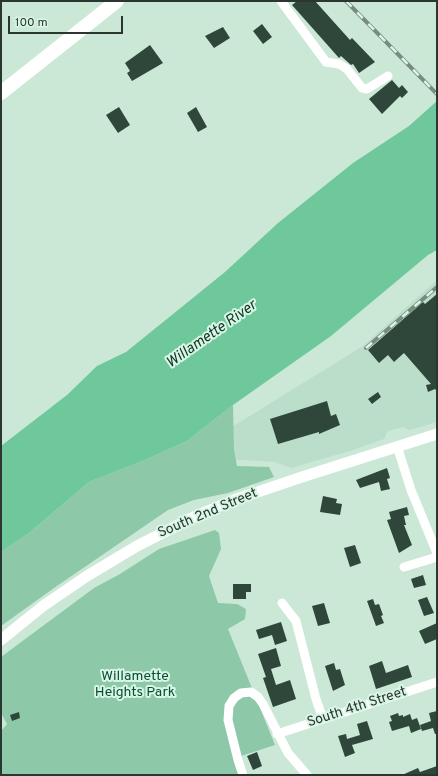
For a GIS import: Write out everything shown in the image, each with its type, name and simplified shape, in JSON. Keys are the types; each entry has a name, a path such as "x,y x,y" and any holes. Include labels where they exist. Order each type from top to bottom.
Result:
{"main road":[{"path":"1,93 117,1"}],"street":[{"path":"281,1 326,62 339,64 347,69 362,88 367,89 388,76"},
{"name":"South 2nd Street","path":"1,640 43,606 87,576 167,530 234,500 437,434"},
{"path":"397,446 411,490 437,553"},
{"path":"404,567 437,557"},
{"path":"282,603 290,611 298,627 313,689 323,719"},
{"name":"South 4th Street","path":"277,734 437,682"},
{"path":"243,775 228,720 229,706 234,698 241,693 251,692 258,697 288,753 307,775"}],"shaded area":[{"path":"437,280 437,422 410,430 403,427 388,431 384,439 353,450 291,468 275,462 224,459 219,435 363,346"}],"green space":[{"path":"233,405 234,450 237,466 269,467 274,477 228,493 194,500 168,510 1,626 1,552 29,533 89,482 145,460 187,441"},
{"name":"Willamette Heights Park","path":"215,530 219,533 221,549 209,576 218,603 237,604 246,609 245,619 228,629 275,745 241,756 248,775 1,775 1,731 7,724 1,713 1,657 94,588 120,574 159,549"}],"water":[{"name":"Willamette River","path":"437,101 437,250 428,255 331,336 233,405 187,441 145,460 89,482 29,533 1,552 1,446 67,395 97,366 126,352 225,272 278,223 353,163 409,126"}],"building":[{"path":"297,1 315,1 350,40 352,38 375,62 359,73 353,64 351,65 341,56 339,58 292,5"},
{"path":"262,24 272,37 263,44 253,31"},
{"path":"223,27 230,38 214,48 205,36"},
{"path":"150,45 163,63 132,81 127,73 130,71 125,63"},
{"path":"392,80 399,88 402,85 408,92 402,98 400,96 382,114 369,99"},
{"path":"119,107 130,125 118,133 106,115"},
{"path":"196,107 207,127 198,132 187,113"},
{"path":"437,294 437,391 435,389 428,392 426,385 431,384 404,353 394,362 388,355 379,363 368,350 423,302 425,304"},
{"path":"378,392 381,397 372,404 368,399"},
{"path":"327,401 331,416 336,414 340,425 319,434 319,432 278,444 270,419"},
{"path":"387,468 390,478 387,479 390,489 381,491 379,482 360,488 356,480"},
{"path":"323,496 337,499 336,503 342,504 340,515 320,512"},
{"path":"407,507 409,515 404,516 406,525 404,525 412,545 399,553 387,520 391,519 389,512"},
{"path":"355,545 361,563 350,567 344,548"},
{"path":"423,575 426,585 414,588 411,579"},
{"path":"233,584 251,584 251,592 246,592 246,599 233,599"},
{"path":"427,597 434,613 424,616 418,600"},
{"path":"373,599 375,605 379,604 384,623 376,626 367,601"},
{"path":"324,603 330,623 318,626 312,606"},
{"path":"281,622 287,641 275,645 272,635 259,639 256,630"},
{"path":"437,623 437,639 425,644 419,631"},
{"path":"276,648 281,666 271,669 276,685 290,680 296,699 273,707 263,678 266,677 258,654"},
{"path":"382,661 386,673 408,665 412,677 376,689 369,666"},
{"path":"334,663 336,670 340,669 345,685 333,691 325,666"},
{"path":"437,711 437,734 435,734 433,728 422,731 420,725 431,721 429,713"},
{"path":"19,712 20,718 12,721 10,715"},
{"path":"398,713 399,716 403,715 403,717 410,714 412,720 417,718 421,729 411,733 409,726 392,731 389,722 392,721 390,716"},
{"path":"367,721 373,739 352,745 355,753 345,757 338,736 346,734 347,739 360,735 357,724"},
{"path":"257,752 262,766 253,770 247,756"},
{"path":"437,766 437,775 402,775 418,768 420,772"}],"railway":[{"path":"346,1 437,94"},
{"path":"366,348 437,287"}]}
